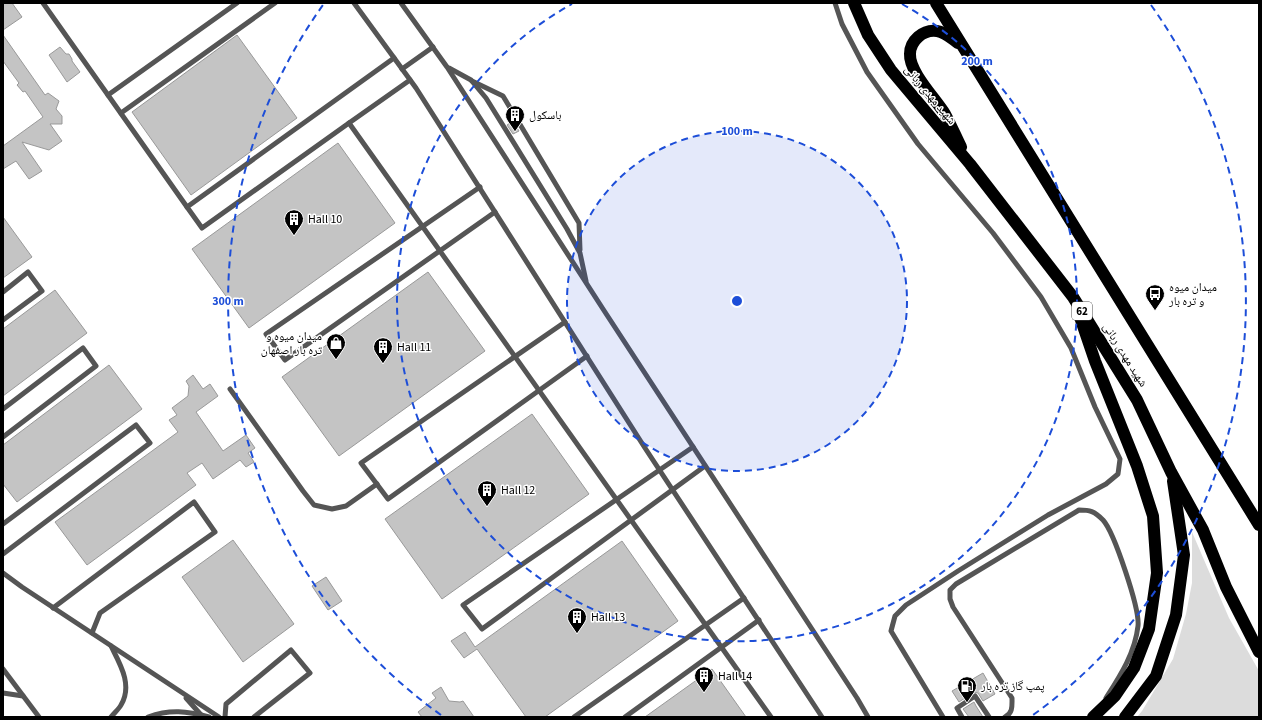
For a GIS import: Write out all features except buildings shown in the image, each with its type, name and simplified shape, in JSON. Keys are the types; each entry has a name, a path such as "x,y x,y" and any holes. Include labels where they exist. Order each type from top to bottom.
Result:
{"highway":[{"name":"شهید مهدی ربانی","path":"854,3 868,35 891,70 970,164 1073,297 1137,400 1171,472 1203,530 1226,587 1259,652"},
{"name":"شهید مهدی ربانی","path":"936,3 1259,525"},
{"path":"963,47 948,35 936,31 924,33 914,41 910,55 914,71 945,114 970,164"},
{"path":"1073,297 1095,361 1137,466 1153,516 1157,573 1149,630 1134,668 1115,696 1094,716"},
{"path":"1125,717 1156,676 1176,615 1184,555 1171,472"}],"lane":[{"path":"43,3 202,228 410,80"},
{"path":"108,95 237,3"},
{"path":"120,113 275,3"},
{"path":"354,3 410,80 480,187 672,489 822,717"},
{"path":"401,3 448,67 868,717"},
{"path":"835,3 842,24 867,72 888,102 918,144 993,233 1041,297 1071,348 1095,407 1120,459 1118,474 1106,484 1048,515 958,571 906,605 895,616 891,630 943,717"},
{"path":"402,69 433,47"},
{"path":"187,207 394,58"},
{"path":"448,67 470,80 503,96 579,223 580,253 588,285"},
{"path":"470,80 486,98 568,229 580,253"},
{"path":"349,123 771,717"},
{"path":"480,187 266,334 285,360 495,212"},
{"path":"3,292 28,272 42,291 3,320"},
{"path":"565,322 361,463 388,499 587,356"},
{"path":"3,409 83,348 96,366 3,437"},
{"path":"230,389 314,505 332,509 346,506 377,484"},
{"path":"3,524 136,424 150,443 3,554"},
{"path":"693,447 464,605 482,629 705,466"},
{"path":"53,608 194,502 215,532 100,613 92,633"},
{"path":"1005,717 1008,715 1012,707 1012,698 953,607 950,599 950,590 956,584 1079,510 1092,510 1104,521 1115,544 1135,601 1138,625 1130,658 1094,716"},
{"path":"3,573 53,608 219,717"},
{"path":"574,717 744,598"},
{"path":"625,717 759,620"},
{"path":"111,645 125,677 126,691 121,705 111,717"},
{"path":"225,717 226,704 292,650 310,673 254,717"},
{"path":"3,670 39,717"},
{"path":"181,692 202,716"},
{"path":"3,693 23,696"},
{"path":"962,717 957,708 975,696 989,717"},
{"path":"148,717 161,712 182,712 209,717"}],"shaded area":[{"path":"1192,532 1229,618 1259,671 1259,717 1137,717 1173,659 1186,614 1192,583"}],"place":[{"name":"باسكول","path":"515,132"},
{"name":"Hall 10","path":"294,236"},
{"name":"میدان میوه و تره بار","path":"1155,311"},
{"name":"میدان میوه و تره بار اصفهان","path":"336,360"},
{"name":"Hall 11","path":"383,364"},
{"name":"Hall 12","path":"487,507"},
{"name":"Hall 13","path":"577,634"},
{"name":"Hall 14","path":"704,693"},
{"name":"پمپ گاز تره بار","path":"967,703"}]}
